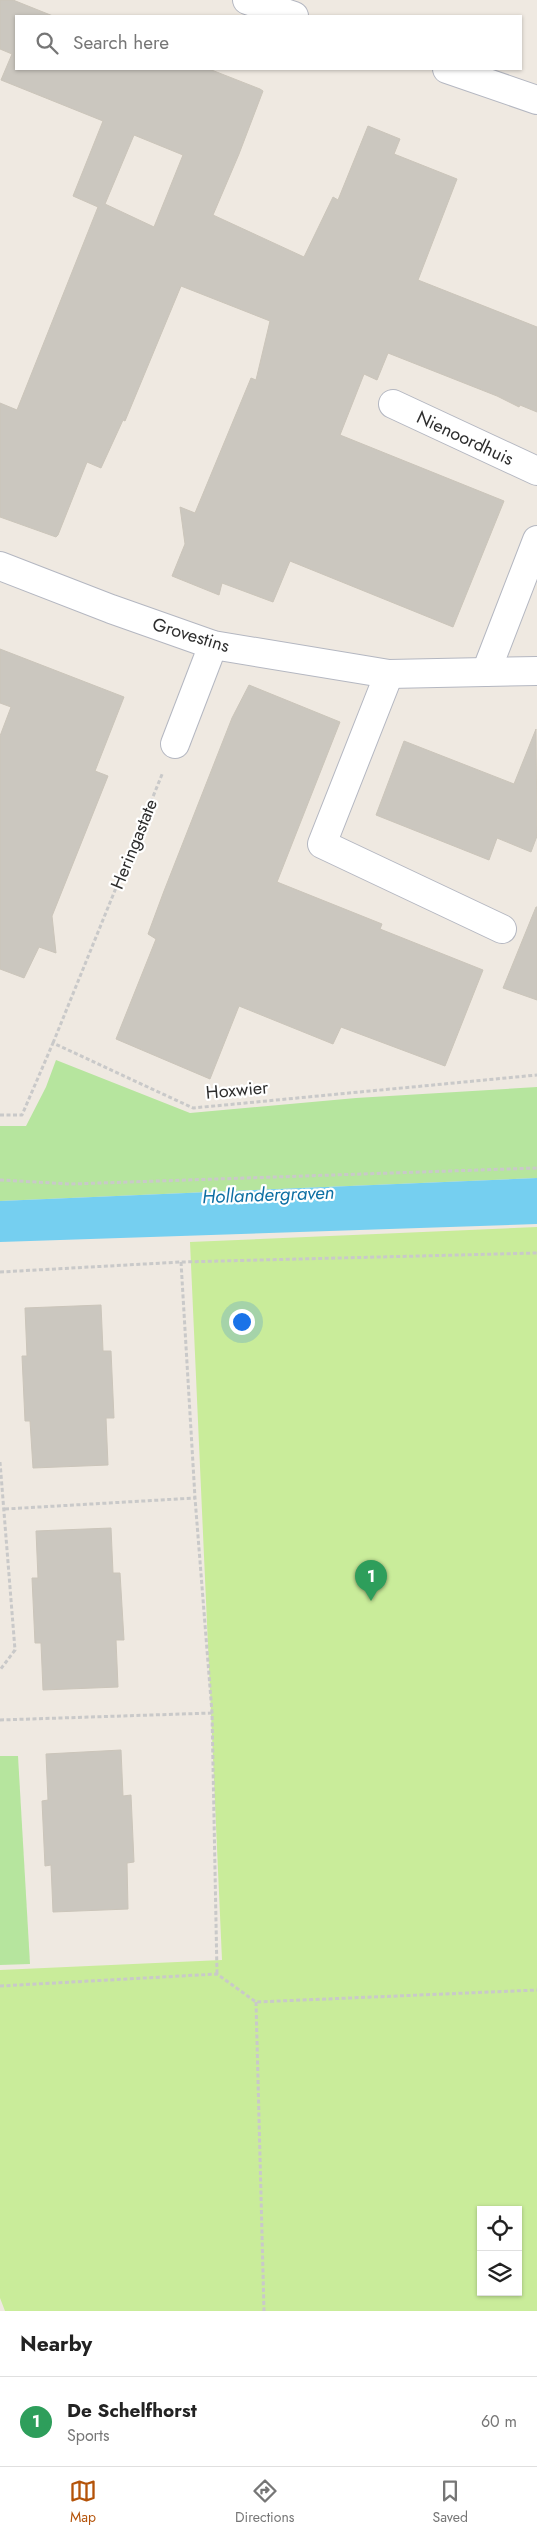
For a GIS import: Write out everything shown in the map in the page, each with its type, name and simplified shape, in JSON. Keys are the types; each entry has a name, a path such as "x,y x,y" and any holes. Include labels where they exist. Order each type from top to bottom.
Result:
{"street":[{"path":"247,0 291,15"},
{"path":"450,70 537,100"},
{"name":"Nienoordhuis","path":"393,404 537,471"},
{"path":"486,672 537,540"},
{"name":"Grovestins","path":"0,566 111,609 213,645 389,674 537,671"},
{"path":"174,744 213,645"},
{"path":"389,674 322,844 502,929"}],"path":[{"name":"Heringastate","path":"52,1043 174,744"},
{"name":"Hoxwier","path":"52,1043 193,1108 537,1075"},
{"path":"0,1114 22,1115 52,1043"},
{"path":"0,1180 71,1184 537,1168"},
{"path":"0,1272 181,1262 537,1253"},
{"path":"181,1262 195,1498 212,1713 217,1974"},
{"path":"0,1462 15,1650 0,1670"},
{"path":"5,1509 195,1498"},
{"path":"0,1720 212,1713"},
{"path":"0,1986 217,1974 256,2002 537,1990"},
{"path":"256,2002 264,2311"}],"green space":[{"path":"56,1060 190,1113 356,1098 537,1087 537,1178 0,1201 0,1126 26,1126 46,1087"},
{"path":"537,1227 537,2311 5,2311 0,2298 0,1970 222,1960 190,1242"},
{"path":"0,1756 18,1756 30,1964 0,1965"}],"water":[{"name":"Hollandergraven","path":"537,1178 537,1224 0,1242 0,1201"}],"building":[{"path":"0,0 13,0 50,15 15,15 15,70 212,70 263,91 213,215 304,257 333,197 338,200 368,126 400,139 394,154 457,179 418,280 537,327 537,412 520,405 519,407 497,396 388,353 377,380 364,374 340,435 504,501 453,627 290,561 273,602 222,583 219,595 172,576 185,544 180,507 195,513 251,378 256,380 270,321 181,286 125,421 123,420 101,468 87,462 58,535 56,537 0,517 0,403 17,410 98,207 73,196 103,121 1,80 12,54 0,49","holes":["134,135 183,155 154,227 105,204"]},
{"path":"0,649 124,697 95,771 108,776 52,916 56,953 39,947 24,978 0,969 0,736 11,707 0,703"},
{"path":"249,685 340,722 277,882 382,924 380,929 483,970 445,1066 341,1027 333,1044 239,1006 210,1079 116,1039 156,939 148,934 164,891 232,718"},
{"path":"536,729 537,836 531,852 497,838 489,860 376,815 404,741 514,784"},
{"path":"537,907 537,1000 503,988"},
{"path":"101,1305 103,1351 111,1351 114,1418 106,1418 108,1465 33,1468 30,1421 25,1421 22,1356 27,1356 25,1308"},
{"path":"111,1528 113,1573 120,1573 124,1640 116,1640 118,1687 43,1690 41,1643 35,1643 32,1578 38,1578 36,1531"},
{"path":"121,1750 123,1796 131,1795 134,1862 127,1863 128,1909 53,1912 51,1865 45,1866 42,1801 48,1800 46,1754"}],"place":[{"name":"De Schelfhorst","path":"371,1601"}]}
